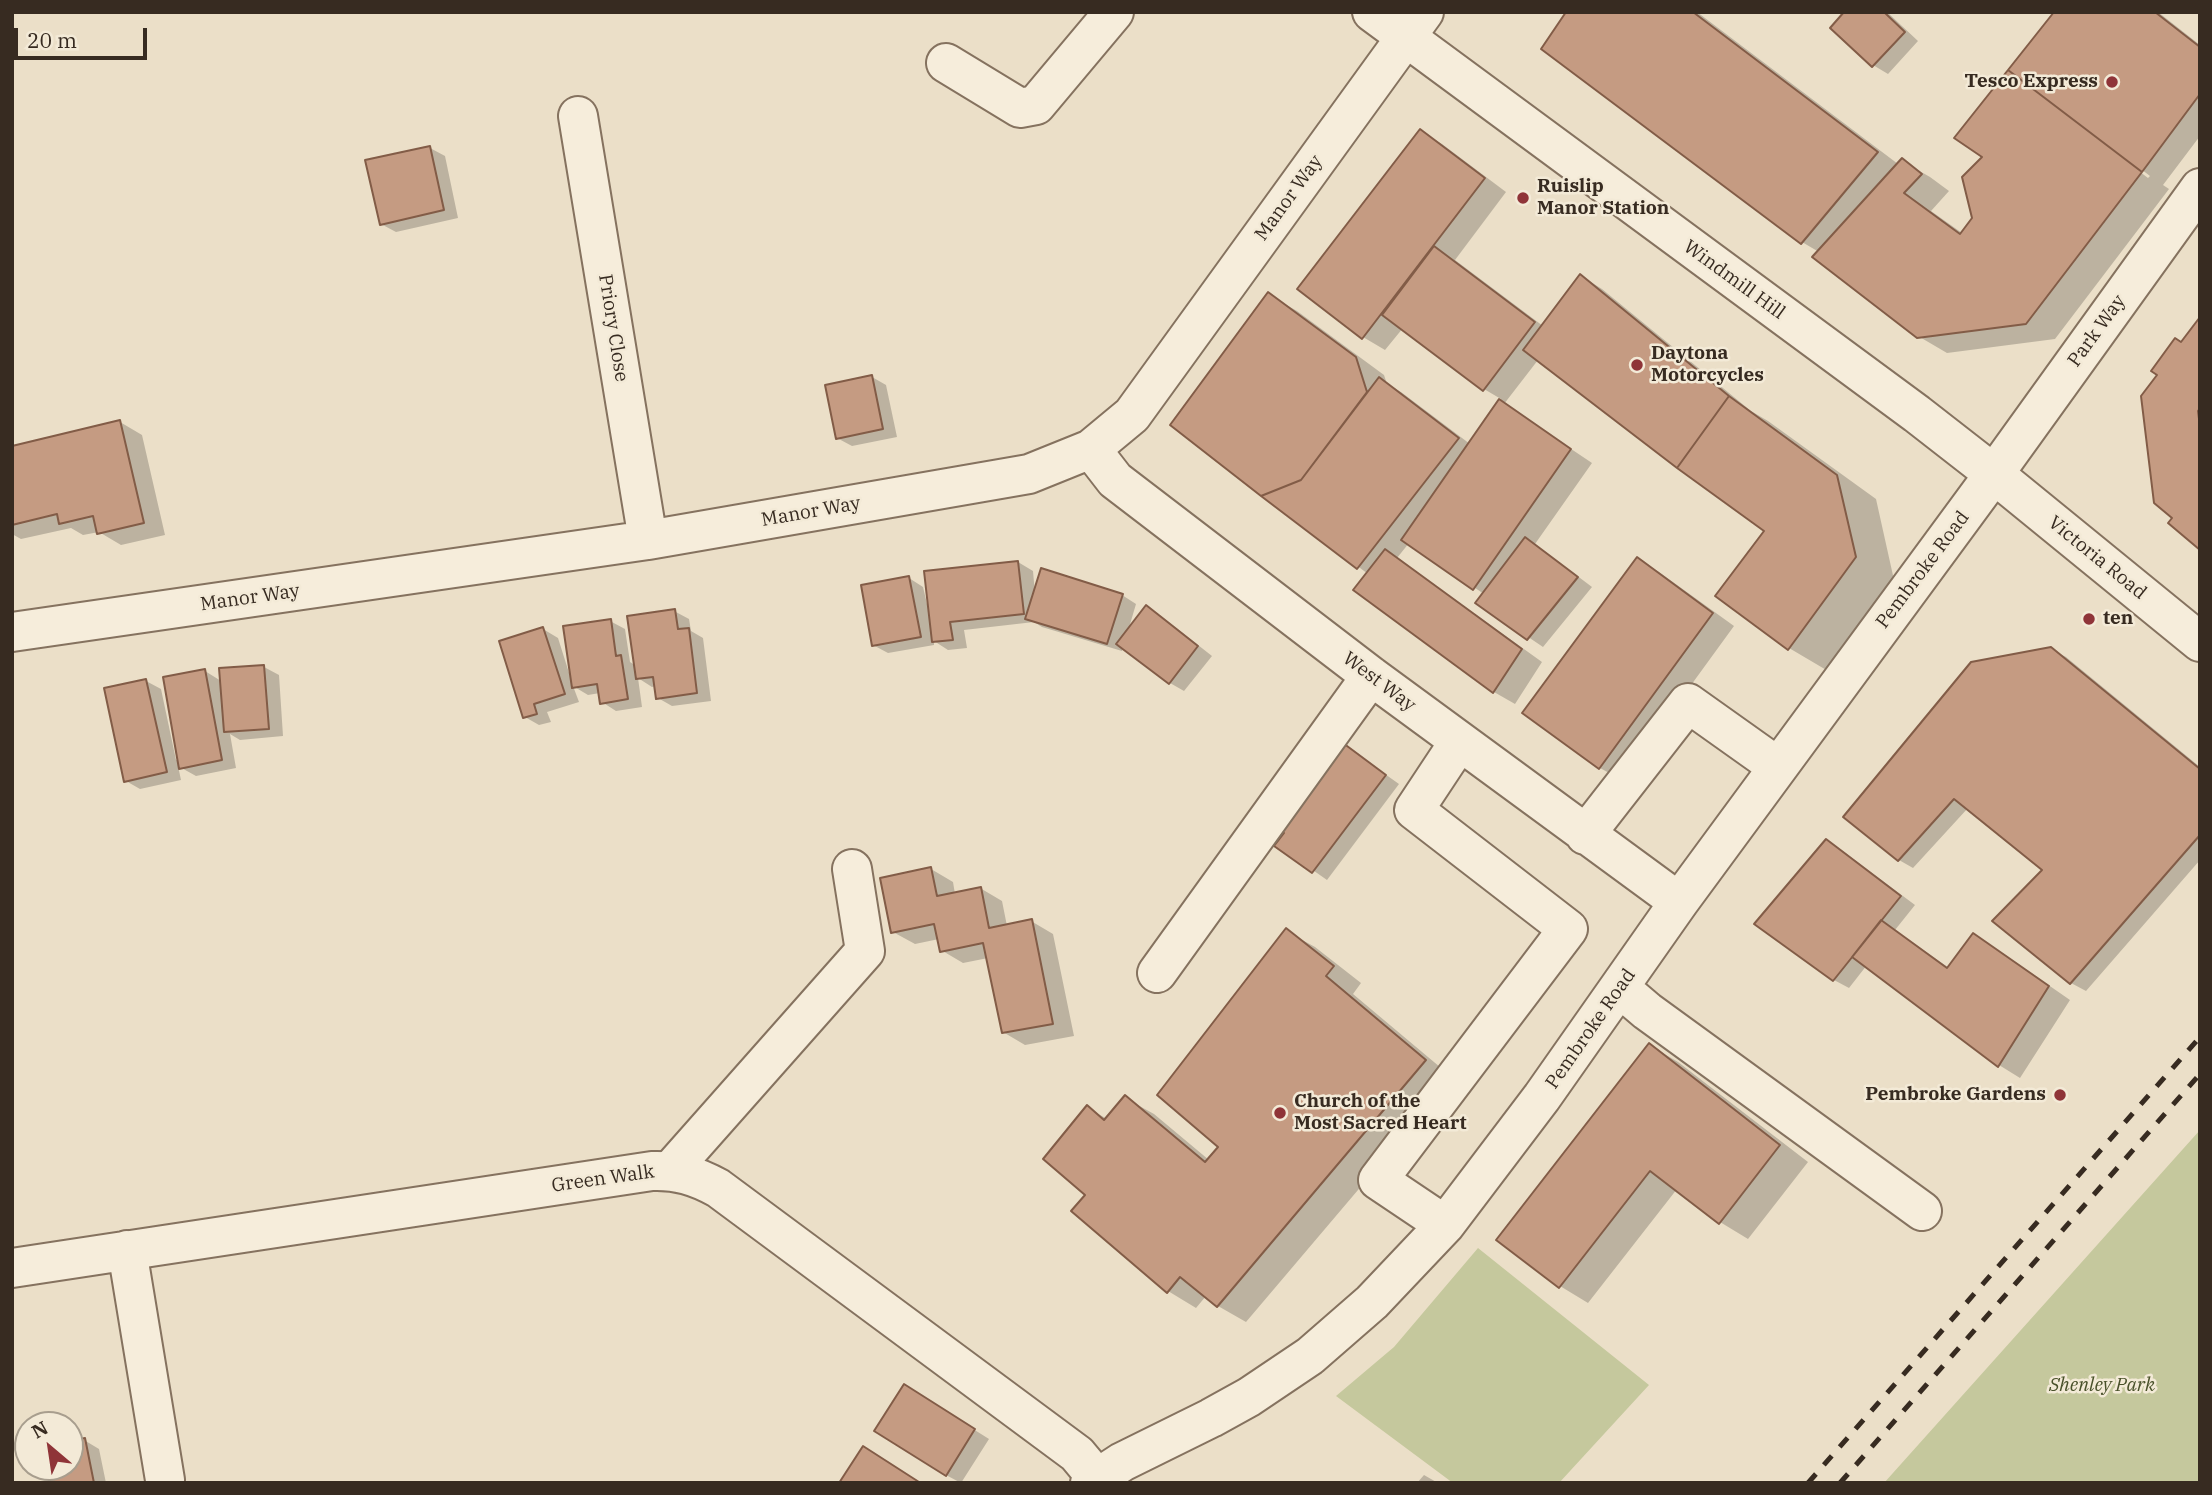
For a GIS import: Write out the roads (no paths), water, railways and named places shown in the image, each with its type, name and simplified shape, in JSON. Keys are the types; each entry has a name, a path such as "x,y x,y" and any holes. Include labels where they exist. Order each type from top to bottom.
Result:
{"street":[{"path":"946,64 1020,108 1028,108 1037,105 1114,12"},
{"name":"Windmill Hill","path":"1372,12 1414,25 1994,474"},
{"name":"Manor Way","path":"12,632 648,540 1029,474 1091,449 1132,415 1414,25"},
{"name":"Priory Close","path":"578,117 648,540"},
{"name":"Park Way","path":"1994,474 2200,188"},
{"name":"West Way","path":"1091,449 1115,480 1459,742 1679,902"},
{"name":"Victoria Road","path":"1994,474 2200,642"},
{"name":"Pembroke Road","path":"1093,1480 1145,1449 1249,1397 1310,1356 1372,1302 1445,1225 1542,1097 1679,902 1994,474"},
{"path":"1157,972 1371,676"},
{"path":"1585,835 1688,703 1778,767"},
{"path":"1445,1225 1378,1180 1568,929 1415,810 1459,742"},
{"path":"671,1170 865,951 852,869"},
{"path":"1620,988 1647,1011 1922,1211"},
{"name":"Green Walk","path":"12,1268 671,1170 689,1174 718,1188 1077,1454 1093,1480"},
{"path":"127,1251 165,1480"}],"railway":[{"path":"1808,1483 2200,1037"},
{"path":"1840,1483 2200,1074"}],"place":[{"name":"Tesco Express","path":"2112,82"},
{"name":"Ruislip Manor Station","path":"1523,198"},
{"name":"Daytona Motorcycles","path":"1637,365"},
{"name":"ten","path":"2089,619"},
{"name":"Pembroke Gardens","path":"2060,1095"},
{"name":"Church of the Most Sacred Heart","path":"1280,1113"}],"park label":[{"name":"Shenley Park","path":"2102,1386"}]}
